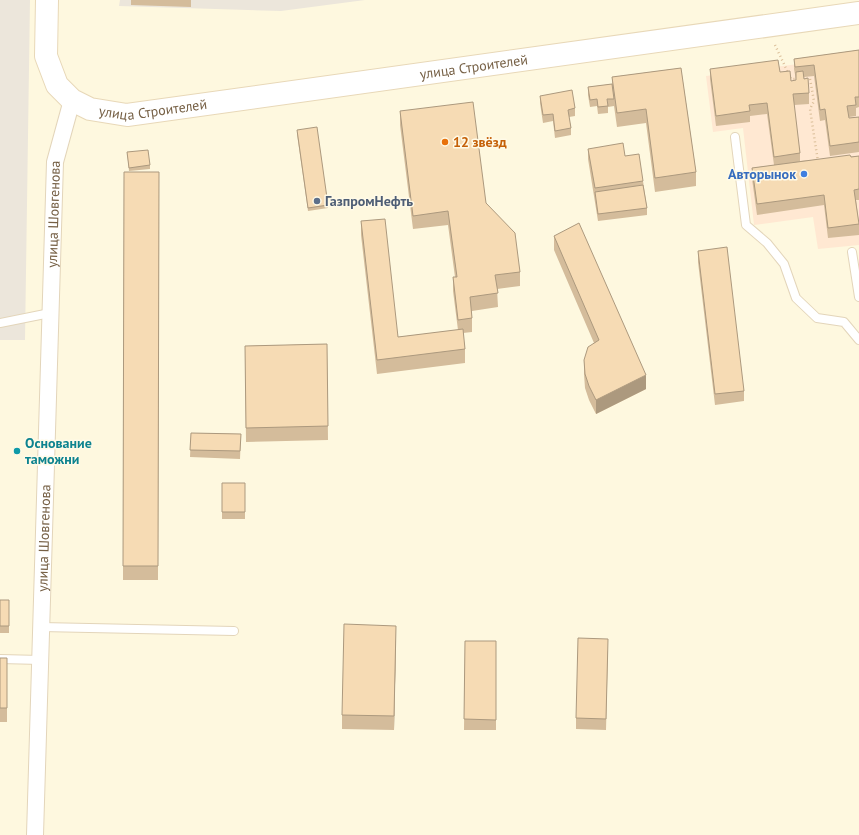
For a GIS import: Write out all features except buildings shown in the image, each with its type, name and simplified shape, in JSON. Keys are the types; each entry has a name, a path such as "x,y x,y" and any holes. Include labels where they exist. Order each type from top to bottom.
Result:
{"street":[{"path":"48,0 46,56 57,85 81,105"},
{"name":"улица Строителей","path":"81,105 127,115 859,13"},
{"name":"улица Шовгенова","path":"34,835 55,162 81,105"}],"lane":[{"path":"735,137 746,224 767,243 784,264 796,298 817,318 844,322 859,340"},
{"path":"852,252 859,298"},
{"path":"0,323 50,313"},
{"path":"41,627 234,631"},
{"path":"0,660 40,660"}],"path":[{"path":"757,28 773,42 791,80 810,79 814,101 810,109 818,162 824,161"}],"shaded area":[{"path":"0,0 30,0 25,340 0,340"},
{"path":"120,0 365,0 281,11 119,6"},
{"name":"Авторынок","path":"859,56 859,245 818,249 813,217 754,225 743,128 713,132 706,76"}],"place":[{"name":"12 звёзд","path":"445,142"},
{"name":"Авторынок","path":"804,174"},
{"name":"ГазпромНефть","path":"317,201"},
{"name":"Основание таможни","path":"17,451"}]}
